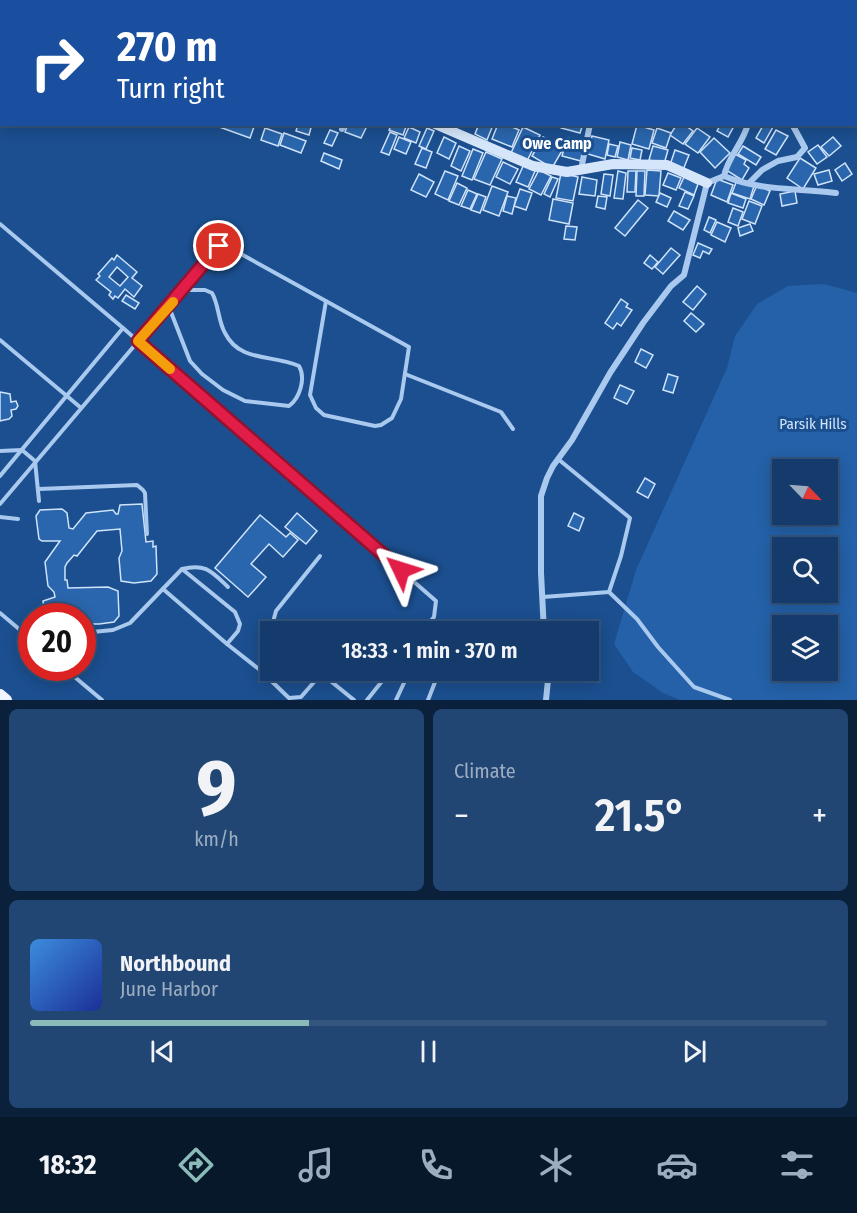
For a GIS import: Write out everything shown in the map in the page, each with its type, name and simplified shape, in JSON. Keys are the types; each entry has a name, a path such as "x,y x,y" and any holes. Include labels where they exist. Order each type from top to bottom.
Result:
{"main road":[{"path":"0,695 6,700"}],"street":[{"path":"440,126 533,166 567,172 613,164 667,165 707,183 724,176 749,183 836,194"},
{"path":"581,170 590,126"},
{"path":"724,176 726,167 746,134 748,126"},
{"path":"749,183 762,170 784,158 797,157 803,151 805,148 803,142 793,126"},
{"path":"543,621 542,496 547,478 643,323 672,286 684,275 707,183"},
{"path":"546,700 548,681"}],"lane":[{"path":"0,224 436,601 434,617 431,621"},
{"path":"0,503 169,307 216,248 232,249 326,301 409,347 397,409 392,418 381,425 375,426 324,415 316,408 310,395 326,301"},
{"path":"169,307 190,361 223,390 245,401 289,406 295,402 302,381 299,366 255,357 233,346 224,333 212,293 205,290 182,290"},
{"path":"0,476 123,328"},
{"path":"0,340 81,407"},
{"path":"405,374 501,411 513,429"},
{"path":"0,451 22,450 35,461 39,501"},
{"path":"558,459 630,518 609,592"},
{"path":"39,489 137,485 145,493 147,534"},
{"path":"0,517 18,519"},
{"path":"273,621 276,611 320,556"},
{"path":"96,632 113,630 130,623 182,568 207,568 228,587"},
{"path":"182,568 235,612 240,624 238,631 227,644"},
{"path":"163,589 260,670"},
{"path":"542,597 609,592 637,619 658,647 694,687 730,700"},
{"path":"0,613 18,628"},
{"path":"79,681 102,700"},
{"path":"272,681 290,698 302,697 313,681"},
{"path":"330,681 354,700"},
{"path":"367,700 382,681"},
{"path":"396,700 405,681"},
{"path":"428,700 435,681"}],"green space":[{"name":"Parsik Hills","path":"824,284 857,293 857,700 680,700 663,693 633,672 614,644 636,570 727,368 735,336 757,304 788,286"}],"building":[{"path":"217,126 254,126 250,138"},
{"path":"297,126 311,126 309,135 296,131"},
{"path":"347,126 367,126 361,138 345,132"},
{"path":"391,126 406,126 403,135 389,130"},
{"path":"478,126 493,126 487,140 475,134"},
{"path":"497,126 510,126 519,130 512,147 492,139"},
{"path":"561,126 582,126 580,133 561,128"},
{"path":"637,126 654,130 649,149 632,144"},
{"path":"676,126 686,126 693,131 683,144 670,135"},
{"path":"720,126 734,126 728,137 717,131"},
{"path":"763,126 773,127 764,143 756,138"},
{"path":"409,127 420,132 416,143 404,138"},
{"path":"523,127 540,135 527,161 511,153"},
{"path":"265,128 282,134 278,146 261,140"},
{"path":"427,128 434,131 426,149 419,146"},
{"path":"657,128 671,133 666,148 652,143"},
{"path":"697,128 710,137 698,153 685,144"},
{"path":"330,130 338,133 332,146 324,143"},
{"path":"776,130 788,136 776,155 765,149"},
{"path":"390,132 397,135 389,155 381,152"},
{"path":"284,133 306,141 301,153 280,145"},
{"path":"592,136 609,140 605,159 588,154"},
{"path":"399,137 411,142 406,154 394,149"},
{"path":"444,137 456,143 449,159 437,153"},
{"path":"543,137 563,149 552,168 532,156"},
{"path":"833,137 841,146 829,156 821,147"},
{"path":"567,138 585,142 581,161 562,156"},
{"path":"714,138 730,153 715,168 700,152"},
{"path":"620,142 631,145 628,160 617,157"},
{"path":"609,144 618,146 615,157 607,155"},
{"path":"818,145 827,157 817,164 808,152"},
{"path":"459,146 470,151 461,171 451,166"},
{"path":"653,146 668,150 664,164 649,160"},
{"path":"743,146 761,157 756,165 738,154"},
{"path":"422,148 432,152 426,168 415,164"},
{"path":"632,148 642,150 640,160 630,158"},
{"path":"473,149 483,153 472,180 462,176"},
{"path":"675,150 689,155 683,170 670,165"},
{"path":"486,152 502,159 490,185 474,179"},
{"path":"324,153 342,160 339,169 321,161"},
{"path":"735,154 746,160 744,164 749,168 742,180 726,170"},
{"path":"800,158 816,168 803,189 787,178"},
{"path":"503,162 518,169 510,184 496,177"},
{"path":"845,163 852,174 842,181 835,170"},
{"path":"524,164 536,169 528,187 516,182"},
{"path":"539,170 551,176 541,195 529,189"},
{"path":"647,170 661,171 659,196 645,195"},
{"path":"829,170 832,181 818,185 814,174"},
{"path":"445,171 458,176 448,200 435,194"},
{"path":"618,171 626,173 623,199 614,198"},
{"path":"628,171 636,171 635,192 627,192"},
{"path":"637,171 645,171 644,196 636,196"},
{"path":"561,173 578,177 573,201 556,198"},
{"path":"668,173 681,178 676,190 663,185"},
{"path":"419,174 434,182 426,197 411,190"},
{"path":"604,174 613,175 610,196 601,194"},
{"path":"552,177 558,179 550,197 544,194"},
{"path":"582,177 597,180 595,196 579,194"},
{"path":"684,177 698,184 694,195 679,188"},
{"path":"717,179 733,185 727,202 711,195"},
{"path":"737,180 754,186 750,199 732,193"},
{"path":"457,183 467,188 459,205 449,201"},
{"path":"757,185 770,191 764,205 751,199"},
{"path":"492,186 508,192 499,216 483,210"},
{"path":"520,189 532,193 526,210 514,206"},
{"path":"468,190 477,194 470,209 461,206"},
{"path":"795,191 797,203 782,206 780,194"},
{"path":"685,192 694,196 688,209 679,206"},
{"path":"660,193 671,198 667,207 656,202"},
{"path":"731,193 746,199 743,208 728,203"},
{"path":"478,194 486,197 480,213 471,210"},
{"path":"507,196 516,198 512,214 503,211"},
{"path":"598,196 607,197 605,209 596,207"},
{"path":"553,199 573,203 569,224 549,220"},
{"path":"638,200 648,208 625,236 615,228"},
{"path":"749,201 762,206 755,224 742,219"},
{"path":"733,208 743,212 738,226 728,222"},
{"path":"674,211 690,220 683,230 668,221"},
{"path":"709,217 716,220 710,233 704,230"},
{"path":"717,222 731,228 725,242 711,235"},
{"path":"750,224 753,231 740,236 738,228"},
{"path":"566,226 577,227 575,240 564,239"},
{"path":"698,243 712,249 709,254 703,251 700,258 693,255"},
{"path":"671,248 680,255 663,274 655,267"},
{"path":"117,255 137,272 132,278 142,286 134,297 125,289 118,298 115,296 113,299 109,295 111,292 96,280 100,276 98,274 112,258 114,260","holes":["117,267 128,277 120,286 109,277"]},
{"path":"650,255 658,262 652,269 644,263"},
{"path":"697,286 706,294 693,310 683,302"},
{"path":"126,295 139,303 135,309 122,301"},
{"path":"621,299 628,304 626,307 632,310 621,326 617,323 613,329 605,323"},
{"path":"691,313 704,324 696,332 684,321"},
{"path":"641,349 653,355 646,368 635,362"},
{"path":"668,374 678,377 673,393 663,390"},
{"path":"620,385 634,391 627,404 614,398"},
{"path":"0,392 10,394 11,402 16,401 18,406 11,410 12,416 9,419 0,421"},
{"path":"645,478 655,484 648,498 637,492"},
{"path":"142,504 146,542 153,541 153,547 156,546 157,574 151,581 134,583 121,581 120,529 97,531 77,556 74,555 67,563 65,580 67,580 68,588 108,587 118,591 119,616 114,622 96,624 96,603 43,603 43,601 55,597 54,592 48,586 45,562 60,541 39,539 36,516 40,510 62,509 67,513 69,528 73,529 86,513 113,510 118,514 120,505"},
{"path":"297,513 317,531 306,544 285,527"},
{"path":"574,513 584,518 579,531 568,526"},
{"path":"260,515 286,537 290,533 298,540 283,557 269,544 251,564 266,577 248,597 215,568"}],"slow traffic":[{"path":"170,369 138,341 173,302"}],"district":[{"name":"Owe Camp","path":"557,143"}],"route":[{"path":"219,246 138,341 401,570"}]}
